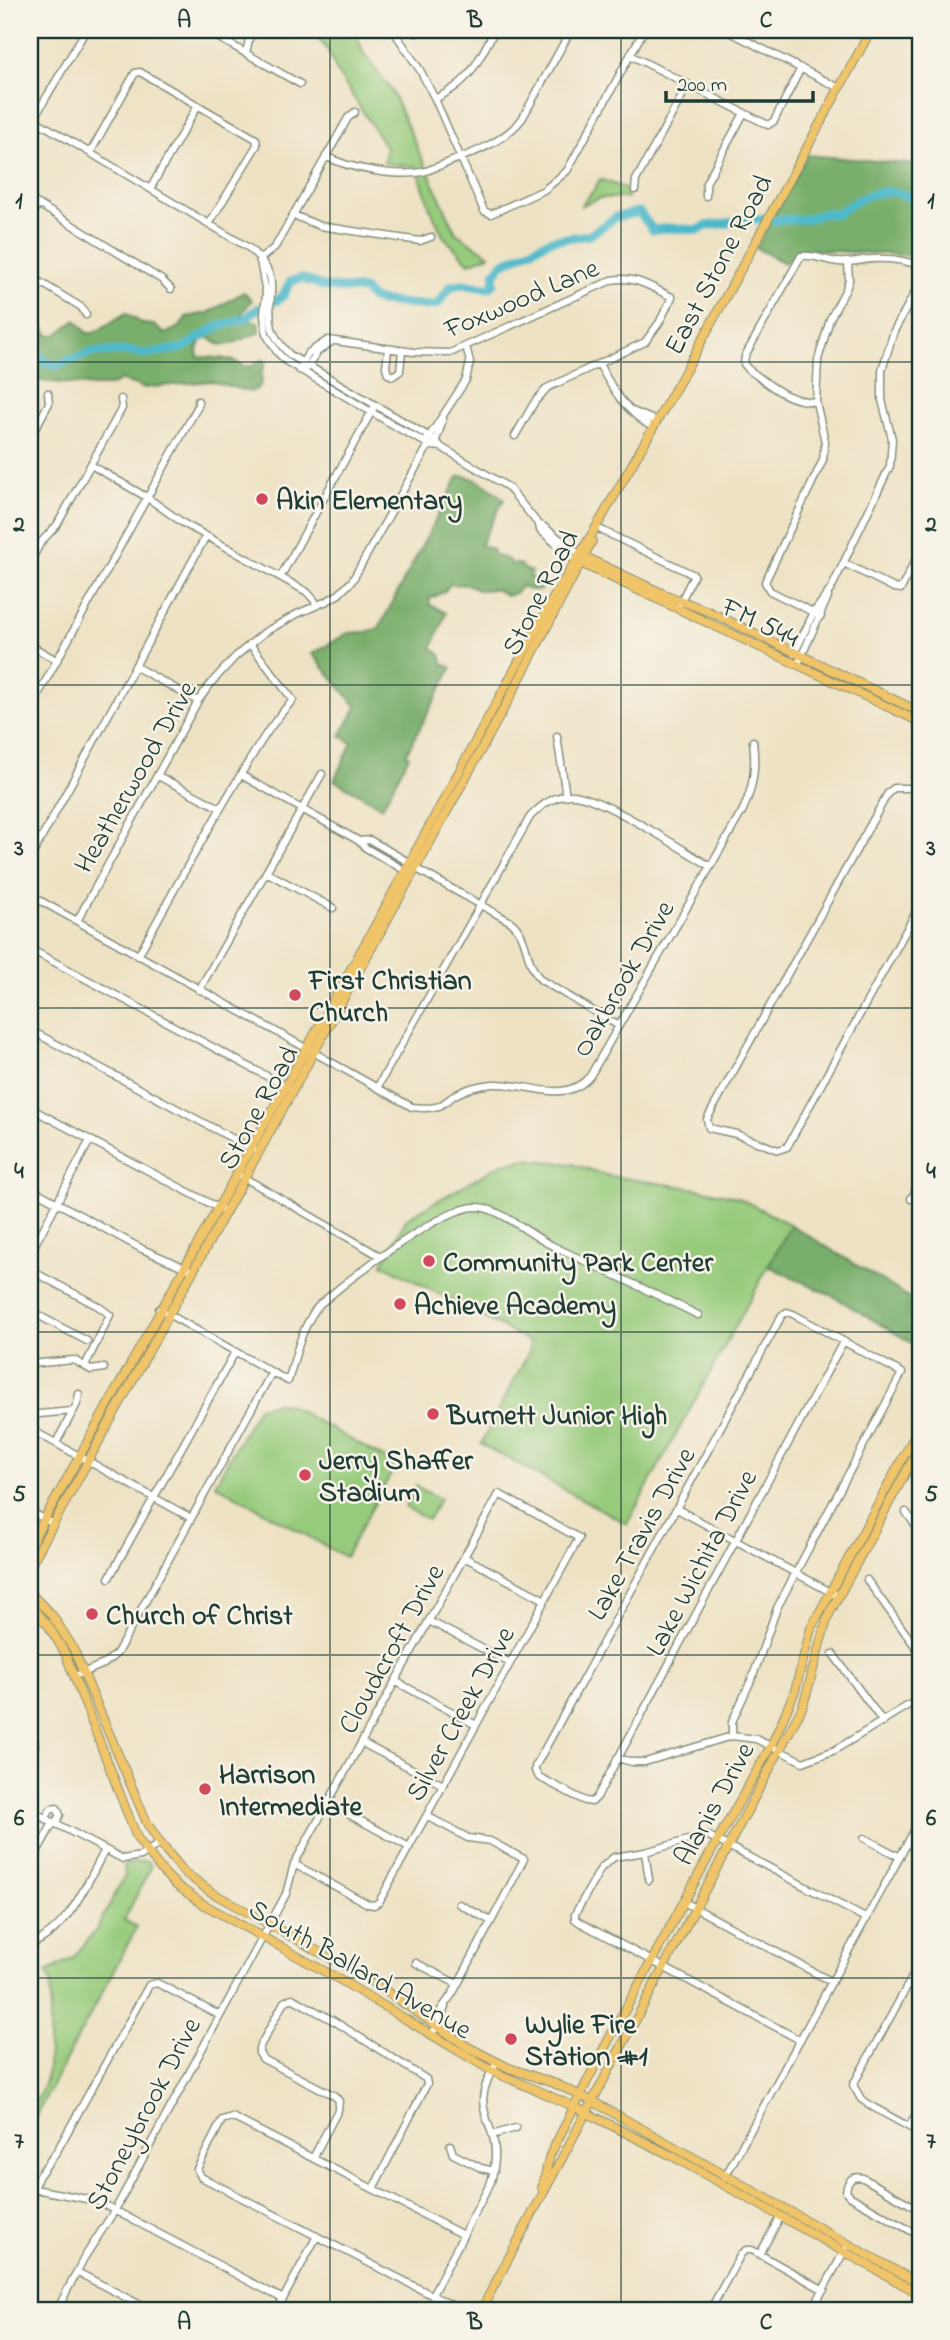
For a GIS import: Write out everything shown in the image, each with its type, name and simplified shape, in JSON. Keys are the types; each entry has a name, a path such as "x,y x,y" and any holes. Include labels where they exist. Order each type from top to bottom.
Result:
{"main road":[{"name":"East Stone Road","path":"601,519 871,30"},
{"name":"Stone Road","path":"30,1566 226,1212 289,1088 601,519"},
{"name":"FM 544","path":"580,559 711,622 920,712"},
{"name":"FM 544","path":"797,658 920,722"},
{"name":"Stone Road","path":"310,1050 404,870 412,865"},
{"name":"Stone Road","path":"30,1545 250,1147 289,1088"},
{"name":"Alanis Drive","path":"481,2310 802,1708 833,1594 920,1426"},
{"name":"Alanis Drive","path":"539,2199 550,2155 580,2095 771,1746 795,1692 811,1628 920,1446"},
{"name":"South Ballard Avenue","path":"30,1593 52,1615 64,1632 84,1672 147,1823 184,1872 211,1892 368,1979 468,2047 497,2062 592,2101 920,2284"},
{"name":"South Ballard Avenue","path":"30,1605 58,1639 75,1676 137,1838 164,1874 187,1894 262,1935 492,2071 575,2107 672,2156 920,2294"}],"street":[{"path":"205,30 300,84"},
{"path":"246,53 250,35 248,30"},
{"path":"393,30 435,99 484,211 488,214 544,190 562,176 644,30"},
{"path":"435,99 466,79 495,30"},
{"path":"326,156 351,166 413,174 501,138 517,125 571,30"},
{"path":"726,30 839,88"},
{"path":"83,31 31,120 244,245 259,260 266,293 266,334 287,362 303,368 508,487 539,525 580,559"},
{"path":"630,55 765,124 770,124 800,68"},
{"path":"90,153 135,73 145,75 198,105 258,141 209,223"},
{"path":"635,190 636,180 688,85"},
{"path":"150,189 198,105"},
{"path":"259,260 275,247 348,118 355,112"},
{"path":"706,196 706,183 744,113"},
{"path":"30,199 162,280 171,289"},
{"path":"30,218 38,204"},
{"path":"293,215 320,226 420,241 431,237"},
{"path":"816,402 803,402 783,394 744,364 745,356 801,256 848,263 872,259 892,260 920,266"},
{"path":"821,616 770,591 765,582 823,460 825,442 816,402 818,360 831,318 849,280 848,263"},
{"path":"30,276 80,307 86,315"},
{"name":"Foxwood Lane","path":"303,368 313,348 328,340 402,351 450,353 612,280 629,278 672,297 659,323 645,342 547,388 534,403 515,436"},
{"path":"797,658 821,616 831,589 890,466 892,439 882,400 882,370 894,331 920,283"},
{"name":"Heatherwood Drive","path":"77,921 198,701 226,666 250,644 282,622 339,594 359,573 470,371 466,346"},
{"path":"388,349 386,367 388,374 393,376 400,370 402,351"},
{"path":"598,364 615,394 632,411 654,424"},
{"path":"30,438 49,402 48,393"},
{"path":"30,562 41,542 57,525 122,408 121,399"},
{"path":"30,709 148,498 198,406 198,401"},
{"path":"281,576 373,409"},
{"path":"90,465 148,498 174,518 307,592 315,606"},
{"path":"601,530 694,575 679,605"},
{"path":"30,859 206,536"},
{"path":"844,563 901,589 920,551"},
{"path":"797,658 814,612 831,589"},
{"path":"138,956 220,808 269,727 293,700 250,644"},
{"path":"30,645 56,660"},
{"path":"136,667 198,701"},
{"path":"557,736 566,796"},
{"name":"Oakbrook Drive","path":"30,895 412,1107 427,1109 438,1106 465,1090 487,1084 507,1084 557,1092 576,1088 590,1076 751,791 755,770 753,741"},
{"path":"199,990 322,774"},
{"path":"241,775 359,841 404,870"},
{"path":"158,776 220,808"},
{"path":"920,788 897,788 888,793 707,1119 707,1126 711,1130 736,1134 776,1149 783,1150 787,1147 920,905"},
{"path":"377,1088 530,817 549,801 566,796 593,799 710,866"},
{"path":"359,841 370,840 511,922 521,933 534,973 541,980 619,1026"},
{"path":"266,872 333,908"},
{"path":"30,949 289,1088"},
{"path":"30,1030 258,1152"},
{"path":"30,1108 226,1212"},
{"path":"30,1254 90,1140"},
{"path":"236,1173 380,1256"},
{"path":"911,1199 920,1183"},
{"path":"30,1188 142,1249 193,1271"},
{"path":"159,1310 288,1381 313,1312 335,1291 380,1256 438,1220 463,1208 478,1207 491,1211 553,1246 698,1315"},
{"path":"30,1270 110,1315 85,1366"},
{"path":"30,1311 87,1341"},
{"name":"Lake Travis Drive","path":"592,1801 585,1801 540,1777 535,1767 782,1315 787,1312 793,1314 843,1342"},
{"path":"732,1736 735,1715 771,1621 902,1373 843,1342"},
{"name":"Lake Wichita Drive","path":"592,1801 597,1797 843,1342"},
{"path":"109,1578 235,1352"},
{"path":"30,1364 74,1360 91,1370 104,1368"},
{"path":"75,1676 104,1664 117,1653 272,1372"},
{"path":"56,1443 79,1394"},
{"path":"30,1420 39,1414 72,1411"},
{"path":"30,1429 191,1518"},
{"name":"Cloudcroft Drive","path":"262,1935 286,1894 294,1864 499,1494 579,1538"},
{"path":"677,1509 833,1594"},
{"path":"30,1511 53,1524"},
{"path":"906,1512 920,1532"},
{"name":"Silver Creek Drive","path":"294,1864 374,1905 379,1902 579,1538"},
{"path":"464,1558 545,1600"},
{"path":"867,1580 920,1653"},
{"path":"429,1621 510,1663"},
{"path":"833,1654 883,1722"},
{"path":"395,1681 476,1724"},
{"path":"617,1758 645,1762 732,1736 750,1737 803,1762 835,1751 920,1698"},
{"path":"30,1738 34,1740 35,1746 30,1751"},
{"path":"362,1743 443,1785"},
{"path":"328,1803 410,1847"},
{"path":"32,1861 60,1812 57,1808 51,1809 45,1819"},
{"path":"30,1810 105,1850 129,1859 147,1853 160,1843"},
{"path":"427,1816 468,1838 490,1840 524,1858 431,2035"},
{"path":"721,2185 920,1820"},
{"path":"800,2040 575,1919 575,1914 607,1862 619,1855 645,1852 703,1836 867,1919"},
{"path":"864,1838 900,1857"},
{"path":"30,1945 46,1937 67,1917 105,1850"},
{"path":"645,1852 649,1880"},
{"path":"684,1902 832,1982"},
{"path":"459,1904 491,1921"},
{"name":"Stoneybrook Drive","path":"57,2310 115,2210 262,1935"},
{"path":"416,1963 457,1984"},
{"path":"920,1963 853,2085 861,2099 920,2133"},
{"path":"30,2203 38,2177 57,2151 149,1984 157,1983 219,2015"},
{"path":"313,2158 338,2110 339,2101 335,2096 263,2059 259,2053 259,2048 284,2002 292,1998 426,2079 427,2084 373,2189"},
{"path":"432,2295 491,2182 496,2159 483,2101 485,2087 497,2062"},
{"path":"909,2127 920,2107"},
{"path":"461,2310 201,2177 197,2172 198,2166 225,2118 232,2117 463,2235"},
{"path":"492,2135 516,2128"},
{"path":"450,2146 453,2154 481,2168 494,2171"},
{"path":"920,2210 863,2178 856,2176 846,2185 846,2192 851,2197 920,2236"},
{"path":"35,2189 97,2201 283,2299"},
{"path":"760,2254 780,2217"},
{"path":"277,2310 317,2236"},
{"path":"812,2310 849,2244"},
{"path":"710,2310 741,2254 746,2250 760,2254 824,2290"},
{"path":"77,2272 150,2310"}],"green space":[{"path":"311,30 355,31 364,54 391,90 456,233 490,255 469,263 443,236 430,208 417,167 384,163 386,147 337,72 328,50"},
{"path":"807,155 920,165 920,256 799,249 785,263 756,248"},
{"path":"600,179 624,188 627,198 600,198 580,206 594,190"},
{"path":"244,292 252,300 241,314 244,319 258,322 259,333 226,345 220,345 209,337 202,340 197,351 198,357 229,360 246,367 262,359 266,362 261,373 262,382 257,389 250,392 210,381 143,388 122,380 110,386 95,386 30,380 30,316 39,321 49,335 56,335 76,320 87,333 94,333 126,313 143,324 154,325 165,334 180,327 186,317 208,313"},
{"path":"458,477 479,481 504,499 480,545 492,549 494,555 509,560 509,563 521,565 523,569 531,572 530,577 542,584 540,590 521,586 517,592 508,596 495,589 477,590 469,585 450,584 445,591 430,599 429,604 446,613 432,648 441,655 443,664 452,668 406,754 409,756 382,807 334,780 352,743 340,736 357,707 312,654 348,633 379,628"},
{"path":"527,1159 572,1164 609,1176 737,1197 791,1225 627,1524 481,1444 529,1352 530,1342 382,1264 407,1218 502,1164"},
{"path":"791,1225 920,1304 920,1348 831,1295 768,1266"},
{"name":"Jerry Shaffer Stadium","path":"275,1403 287,1404 396,1465 345,1557 215,1484 258,1407"},
{"path":"416,1486 440,1499 428,1520 405,1507"},
{"path":"149,1862 151,1867 124,1920 137,1927 30,2127 30,2109 42,2090 48,2071 51,1984 47,1972 73,1958 97,1929 125,1875 124,1865"}],"waterway":[{"path":"773,220 807,219 824,213 837,214 864,197 883,192 893,192 914,200 920,194"},
{"path":"276,301 283,296 290,282 301,278 325,287 364,290 371,298 379,301 429,306 438,304 451,286 463,284 490,287 502,264 551,240 590,235 616,217 639,212 653,230 699,230 706,226 764,218"},
{"path":"30,335 34,338 34,348 47,364 56,365 94,352 128,351 145,354 183,348 217,327 244,319 259,308"}],"place":[{"name":"Akin Elementary","path":"262,499"},
{"name":"First Christian Church","path":"295,995"},
{"name":"Community Park Center","path":"429,1261"},
{"name":"Achieve Academy","path":"400,1304"},
{"name":"Burnett Junior High","path":"433,1414"},
{"name":"Jerry Shaffer Stadium","path":"305,1475"},
{"name":"Church of Christ","path":"92,1614"},
{"name":"Harrison Intermediate","path":"205,1789"},
{"name":"Wylie Fire Station #1","path":"511,2039"}]}
